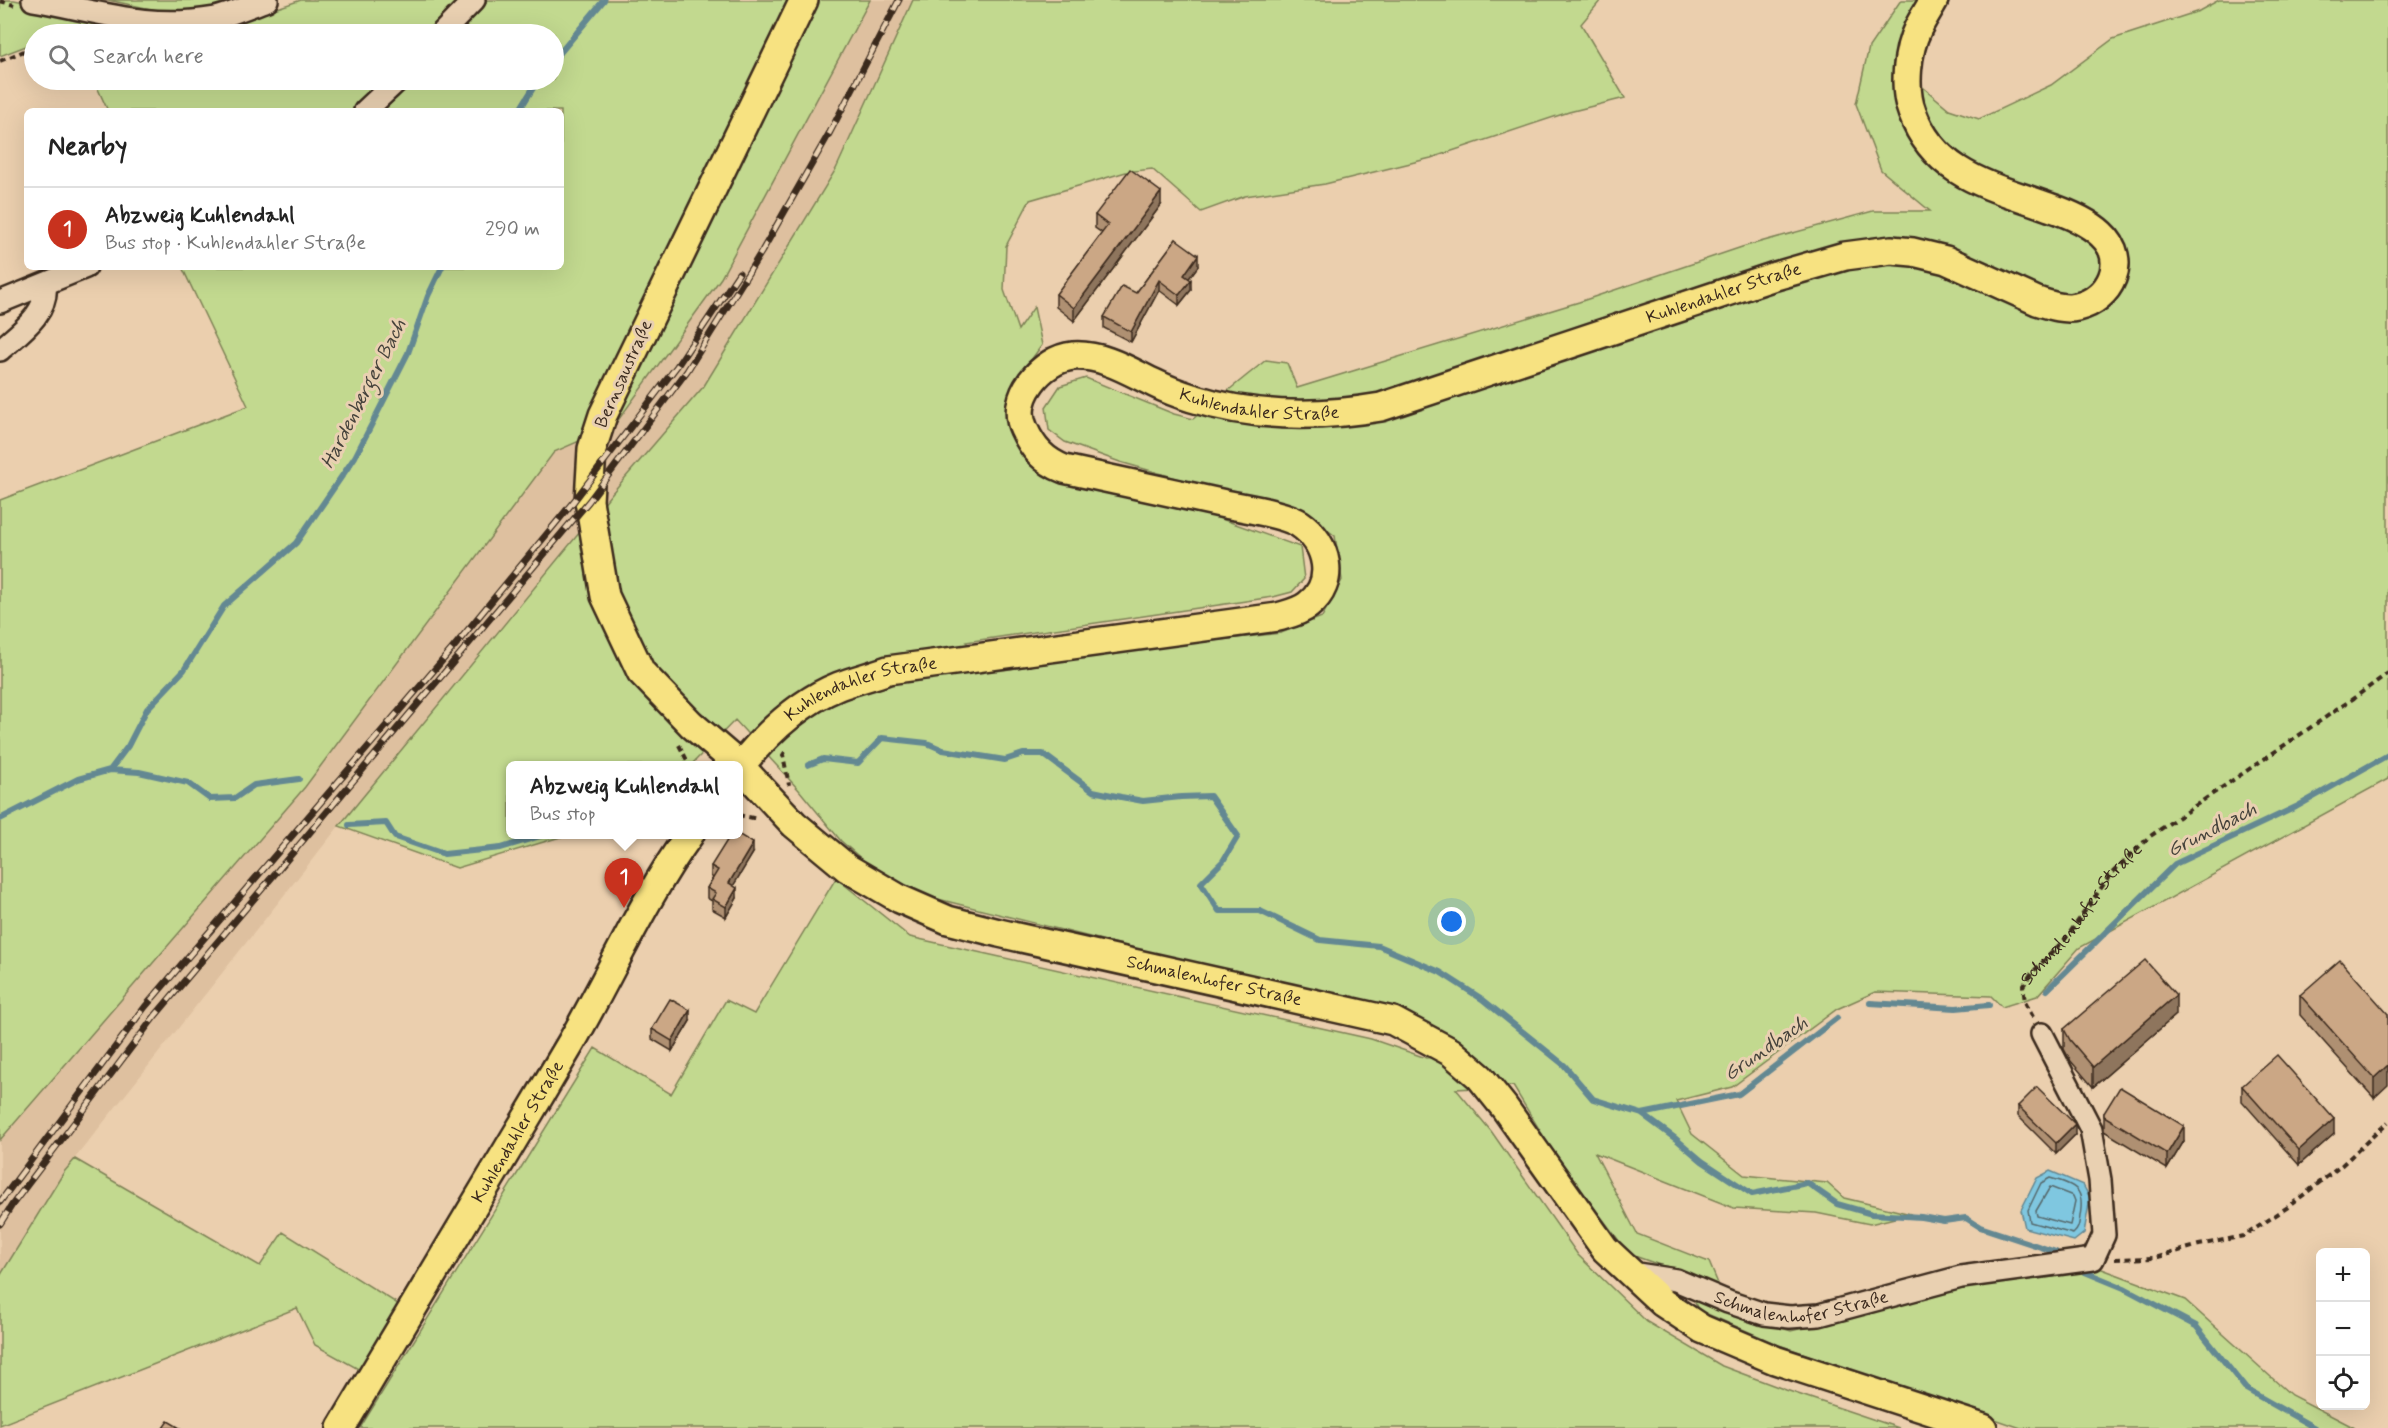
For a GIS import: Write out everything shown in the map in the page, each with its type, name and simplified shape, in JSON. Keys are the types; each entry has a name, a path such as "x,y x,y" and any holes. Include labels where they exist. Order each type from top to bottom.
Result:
{"main road":[{"name":"Bernsaustraße","path":"731,761 691,724 641,672 605,596 589,501 592,449 603,415 804,0"},
{"name":"Kuhlendahler Straße","path":"743,764 786,719 809,702 837,687 888,670 1278,617 1294,613 1308,605 1318,594 1327,570 1324,556 1314,535 1299,523 1240,507 1064,470 1048,463 1037,453 1022,426 1021,410 1024,395 1037,373 1051,362 1071,356 1090,357 1112,363 1157,385 1219,405 1275,415 1326,414 1381,407 1845,256 1891,250 1913,252 1946,260 2037,301 2052,305 2075,308 2097,299 2106,290 2114,271 2114,257 2103,235 2085,222 2060,210 1992,186 1954,169 1930,146 1915,122 1908,102 1908,66 1917,30 1934,0"},
{"name":"Schmalenhofer Straße","path":"743,772 794,824 847,868 900,899 948,920 1393,1021 1433,1041 1480,1077 1605,1249 1663,1303 1702,1329 1775,1360 1983,1428"},
{"name":"Kuhlendahler Straße","path":"341,1428 571,1042 640,916 686,839"}],"lane":[{"path":"33,0 69,6 99,15 158,23 217,17 267,0"},
{"path":"451,24 474,0"},
{"path":"368,108 387,90"},
{"path":"0,302 79,270"},
{"path":"0,350 39,312 47,297 45,285"},
{"path":"2042,1034 2091,1130 2100,1180 2104,1234 2093,1259"},
{"name":"Schmalenhofer Straße","path":"1631,1273 1676,1280 1764,1314 1790,1317 1820,1315 1961,1277 2093,1259"}],"path":[{"path":"0,61 24,51"},
{"name":"Schmalenhofer Straße","path":"2042,1034 2025,1002 2023,986 2031,974 2066,938 2111,874 2149,837 2388,673"},
{"path":"674,738 688,761"},
{"path":"783,755 788,747"},
{"path":"743,816 762,819"},
{"path":"2093,1259 2155,1258 2199,1245 2244,1236 2288,1207 2342,1165 2388,1122"}],"shaded area":[{"path":"870,0 913,0 836,169 704,386 612,493 339,826 64,1172 0,1276 0,1140 3,1135 305,787 554,452 614,426 721,278"}],"green space":[{"path":"0,0 14,0 136,24 24,24 24,47 0,56"},
{"path":"108,0 253,0 184,16"},
{"path":"301,0 469,0 444,24 230,24"},
{"path":"477,0 870,0 721,278 614,426 554,452 305,787 0,1140 0,500 248,406 183,270 564,270 564,108 385,108 404,90 564,90 564,24 457,24"},
{"path":"913,0 1601,0 1581,24 1625,98 1569,112 1431,158 1325,184 1245,196 1201,212 1152,169 1126,172 1030,200 1006,246 1004,290 1018,330 1034,307 1042,345 1020,375 1013,427 1132,497 1216,517 1300,547 1304,579 1292,592 1273,597 966,642 997,671 1132,650 1281,633 1322,617 1342,580 1335,536 1296,506 1208,487 1120,462 1065,442 1049,430 1046,407 1060,386 1086,378 1174,414 1193,419 1266,360 1287,363 1297,388 1579,302 1742,247 1873,211 1930,211 1881,170 1856,104 1869,47 1901,0 1919,0 1906,21 1893,62 1949,109 1979,119 2051,85 2113,39 2199,11 2219,0 2388,0 2388,779 2079,948 2037,996 2002,1007 1991,996 1875,992 1837,1009 1732,1087 1676,1101 1692,1134 1744,1175 1827,1183 1844,1198 1911,1214 1870,1224 1816,1213 1734,1208 1595,1153 1637,1234 1709,1262 1719,1286 1629,1254 1556,1157 1513,1086 1456,1089 1491,1131 1578,1255 1647,1322 1722,1366 1899,1428 360,1428 595,1048 671,1094 726,1000 754,1014 836,878 910,937 1371,1039 1426,1058 1473,1052 1460,1041 1418,1019 914,893 872,868 841,841 799,790 735,720 695,761 506,761 506,839 554,839 457,868 339,826 612,493 704,386 836,169"},
{"path":"99,90 379,90 361,108 107,108"},
{"path":"75,1159 260,1266 283,1232 398,1304 360,1370 315,1345 297,1308 0,1425 0,1276 64,1172"},
{"path":"2094,1266 2185,1300 2291,1395 2316,1408 2316,1410 2355,1428 2021,1428 1779,1345 1698,1310 1694,1300 1791,1331 1994,1282 2054,1277"}],"water":[{"path":"2050,1171 2083,1185 2090,1198 2084,1233 2074,1241 2025,1228 2021,1210 2037,1178"}],"building":[{"path":"1130,169 1161,192 1074,308 1056,294 1108,225 1095,215"},
{"path":"1176,239 1198,255 1184,275 1191,280 1179,295 1159,280 1131,332 1104,317 1122,286 1136,293"},
{"path":"743,837 753,843 729,883 737,888 726,907 712,899 716,893 707,888 718,870 711,866 728,839 743,839"},
{"path":"2145,960 2176,995 2093,1067 2070,1040 2064,1029"},
{"path":"2340,960 2388,1014 2388,1065 2374,1078 2300,995"},
{"path":"670,999 690,1010 672,1041 652,1029"},
{"path":"2277,1055 2334,1119 2299,1150 2242,1086"},
{"path":"2037,1087 2075,1124 2056,1143 2018,1106"},
{"path":"2120,1087 2184,1126 2167,1154 2104,1116"},
{"path":"168,1421 180,1428 163,1428"}],"waterway":[{"name":"Hardenberger Bach","path":"564,48 604,0"},
{"name":"Hardenberger Bach","path":"521,108 532,90"},
{"name":"Hardenberger Bach","path":"0,819 78,779 110,770 128,746 147,709 184,670 224,606 296,543 355,457 408,353 428,296 441,270"},
{"path":"808,765 823,759 858,763 882,738 927,743 943,750 1005,760 1023,754 1043,754 1093,791 1143,801 1210,796 1238,836 1223,861 1201,883 1219,911 1260,911 1320,940 1379,946 1440,972 1482,999 1564,1065 1593,1099 1642,1114 1702,1161 1752,1194 1807,1183 1837,1204 1872,1214 1944,1221 1966,1218 1980,1227 2056,1252"},
{"name":"Grundbach","path":"2047,990 2175,864 2296,807 2388,755"},
{"path":"110,770 139,772 188,783 210,799 235,798 254,785 299,779"},
{"path":"349,825 386,823 395,837 444,854 501,848 531,839"},
{"name":"Grundbach","path":"1870,1003 1956,1008 1989,1005"},
{"name":"Grundbach","path":"1642,1114 1739,1094 1837,1018"},
{"path":"2085,1272 2124,1288 2196,1326 2246,1389 2315,1428"}],"railway":[{"path":"0,1224 155,1016 589,501 687,371 762,251 830,132 899,0"},
{"path":"0,1202 145,1007 453,648 574,501 677,366 739,273"}],"place":[{"name":"Abzweig Kuhlendahl","path":"624,908"}]}
